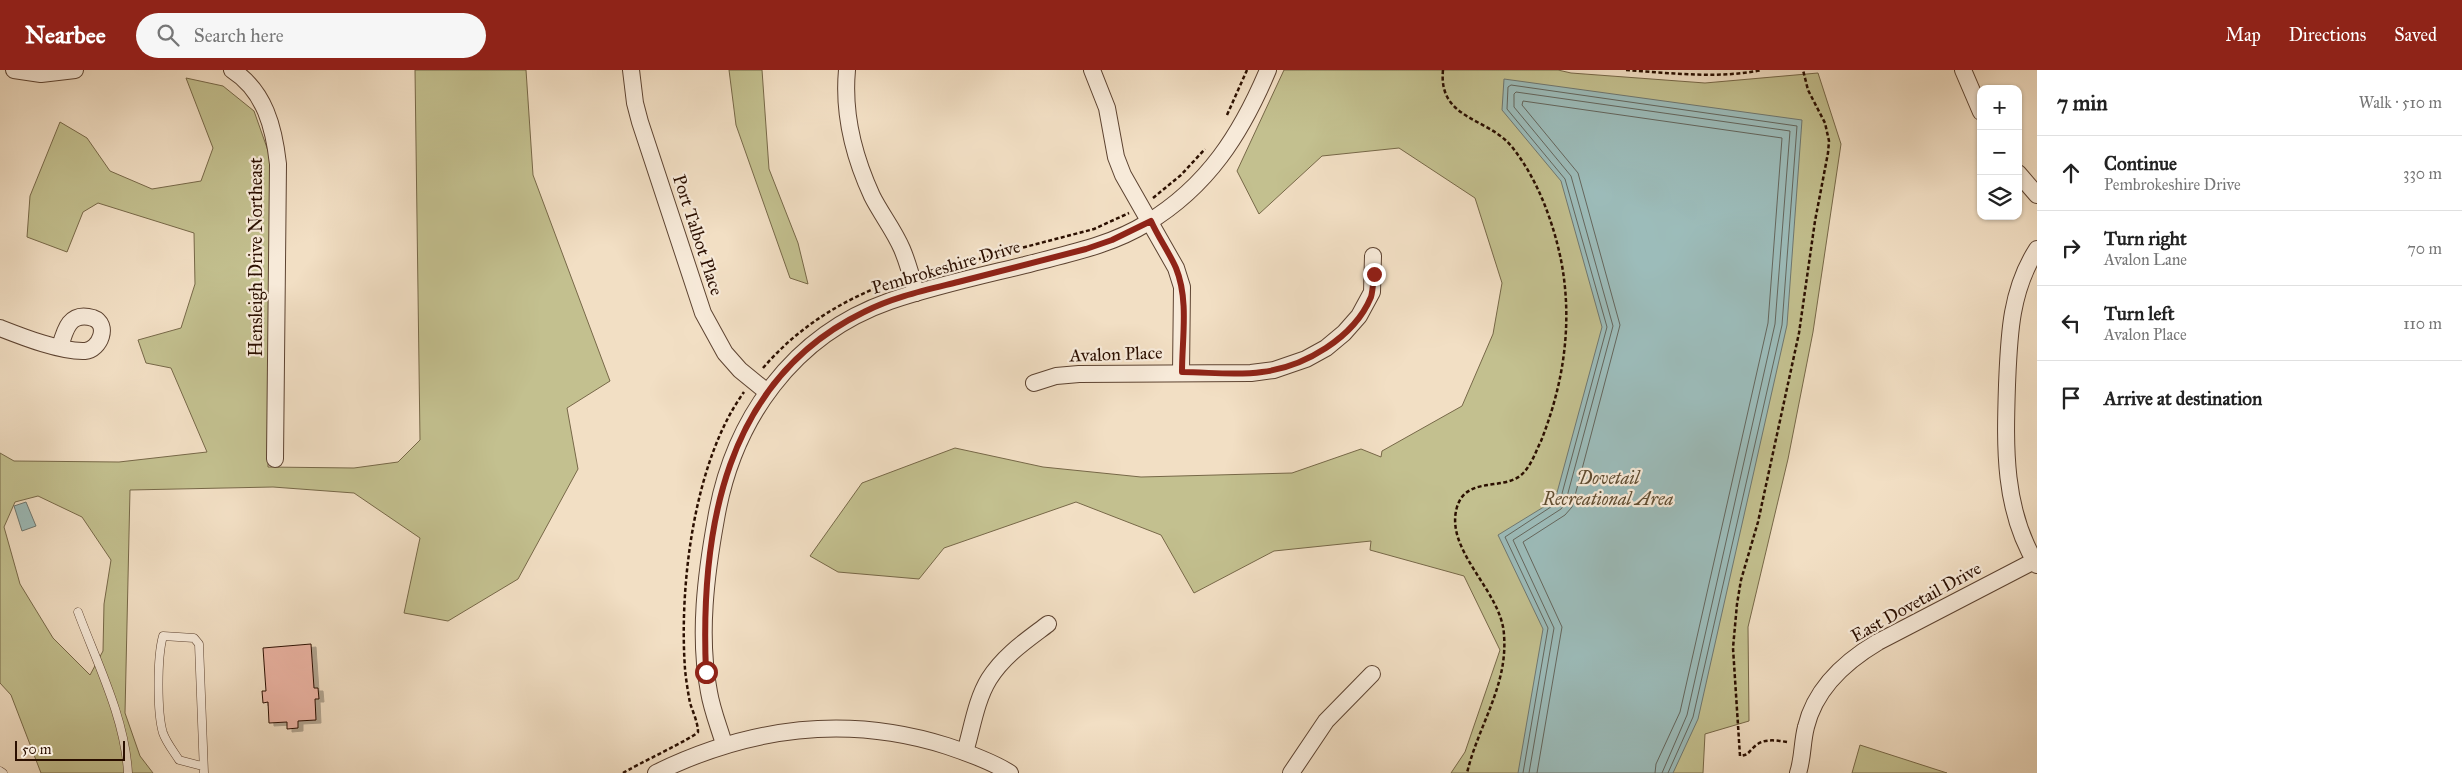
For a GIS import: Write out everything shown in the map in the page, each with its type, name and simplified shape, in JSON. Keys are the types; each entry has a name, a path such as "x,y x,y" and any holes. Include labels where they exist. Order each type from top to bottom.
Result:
{"street":[{"path":"14,70 41,74 75,70"},
{"name":"Hensleigh Drive Northeast","path":"232,70 249,84 261,100 274,130 278,164 275,458"},
{"name":"Port Talbot Place","path":"631,70 635,103 640,122 703,314 725,353 767,392"},
{"path":"847,70 848,110 853,141 862,172 873,197 902,248 916,293"},
{"path":"1092,70 1107,108 1116,157 1124,176 1176,268 1182,287 1182,372"},
{"name":"Pembrokeshire Drive","path":"724,744 709,693 706,672 706,607 710,552 720,496 728,465 747,423 767,392 797,358 840,325 864,312 916,293 1086,249 1112,240 1151,221 1182,198 1208,174 1225,153 1253,107 1268,70"},
{"path":"1963,70 1977,103"},
{"path":"2020,175 2037,195"},
{"path":"2036,563 2014,511 2007,473 2005,444 2009,329 2021,280 2037,249"},
{"name":"Avalon Place","path":"1034,383 1056,376 1079,374 1263,372 1306,359 1326,348 1344,333 1359,316 1370,298 1374,274 1373,256"},
{"path":"0,328 60,347"},
{"name":"East Dovetail Drive","path":"1798,773 1806,726 1816,702 1840,669 1860,653 2036,563"},
{"path":"965,752 982,695 989,680 1001,663 1048,624"},
{"path":"1291,773 1326,721 1372,674"},
{"path":"656,773 689,757 724,744 787,731 826,728 865,729 928,740 965,752 1010,773"}],"lane":[{"path":"78,612 122,735 127,756 128,773"},
{"path":"163,636 194,638 199,644 203,769 178,760 163,735 159,650 163,636"}],"path":[{"path":"1223,122 1247,70"},
{"path":"1443,70 1443,85 1451,104 1460,112 1498,134 1510,145 1529,174 1550,221 1561,258 1567,320 1562,370 1555,401 1534,458 1520,476 1481,485 1467,492 1458,504 1456,512 1460,542 1495,606 1504,633 1499,683 1467,773"},
{"path":"1626,70 1689,74 1748,73 1762,70"},
{"path":"1803,70 1808,90 1825,124 1829,141 1828,153 1814,221 1799,332 1758,522 1741,580 1735,617 1734,648 1740,756 1749,753 1759,743 1766,740 1804,744"},
{"path":"974,260 1094,229 1142,206 1181,176 1210,143"},
{"path":"623,773 672,746 695,736 698,732 690,702 685,669 686,592 692,542 706,468 740,397 788,342 831,309 883,285 911,277"}],"green space":[{"path":"415,70 526,70 533,175 610,381 567,408 578,469 518,579 448,621 404,613 420,538 354,493 273,487 130,490 125,713 140,756 153,773 41,773 11,695 0,683 0,453 14,461 119,462 207,452 171,368 146,363 138,340 181,328 195,284 194,233 98,203 83,212 67,252 27,237 30,196 60,122 87,138 110,171 152,189 201,181 213,148 186,78 223,86 254,111 272,162 268,467 354,468 398,462 420,440","holes":["38,496 82,517 111,560 104,604 103,651 90,675 53,638 20,584 4,527 15,502"]},
{"path":"729,70 762,70 769,169 798,243 808,284 790,278 736,125"},
{"name":"Dovetail Recreational Area","path":"1284,70 1558,70 1571,73 1705,83 1818,73 1841,144 1813,332 1788,459 1748,627 1749,721 1705,734 1703,773 1451,773 1465,752 1500,650 1464,576 1370,550 1371,541 1274,551 1194,593 1161,535 1076,502 944,548 919,579 838,572 810,556 862,483 955,448 1043,467 1141,477 1292,473 1361,449 1381,457 1382,451 1462,406 1493,334 1502,283 1475,198 1399,148 1322,156 1259,214 1237,171"},
{"path":"1860,745 1947,773 1852,773"}],"water":[{"path":"1504,79 1802,120 1787,325 1698,719 1673,773 1518,773 1543,629 1498,535 1555,500 1602,327 1561,181 1502,110"},
{"path":"26,502 36,526 22,531 14,506"}],"building":[{"path":"311,644 314,688 318,688 319,699 315,699 316,720 298,721 298,728 287,729 287,722 269,723 268,702 263,703 262,691 266,691 263,648"}],"route":[{"path":"706,672 704,635 706,588 711,542 728,465 752,415 773,384 797,358 840,325 889,301 1086,249 1112,240 1151,221 1159,240 1176,268 1182,287 1182,372 1263,372 1306,359 1326,348 1344,333 1359,316 1370,298 1374,274"}]}
